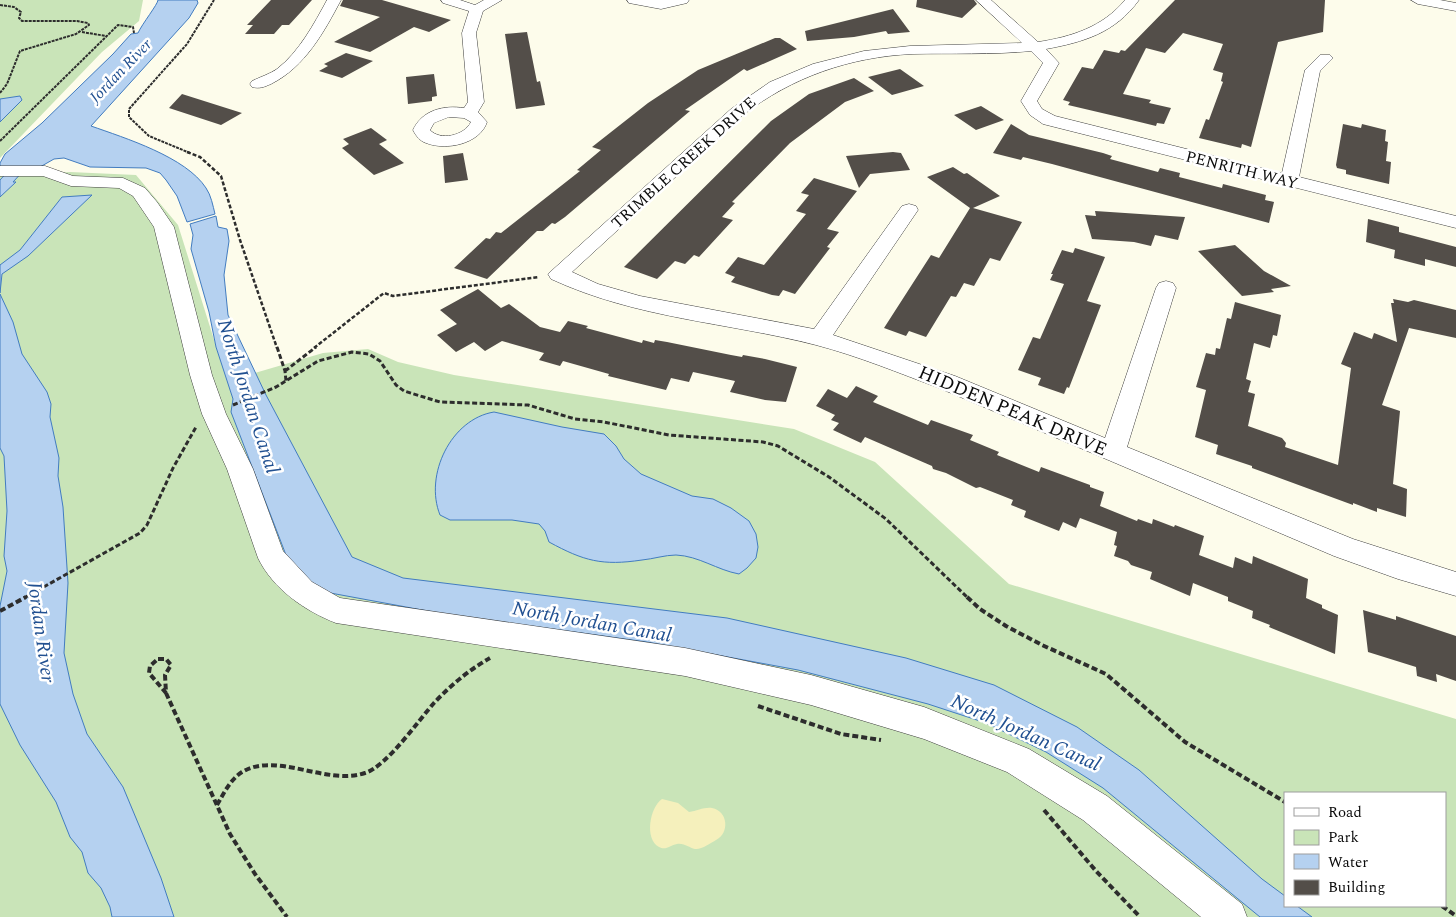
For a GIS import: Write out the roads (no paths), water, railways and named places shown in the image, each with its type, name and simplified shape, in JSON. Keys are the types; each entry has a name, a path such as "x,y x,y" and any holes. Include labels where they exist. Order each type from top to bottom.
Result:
{"street":[{"path":"258,84 281,73 293,62 320,27 334,0"},
{"path":"448,0 477,9 495,0"},
{"path":"634,0 662,5 682,0"},
{"path":"983,0 1036,46"},
{"name":"TRIMBLE CREEK DRIVE","path":"558,274 737,112 760,94 788,79 836,62 890,52 928,49 1006,49 1036,46 1074,38 1102,28 1120,15 1132,0"},
{"path":"1418,0 1456,7"},
{"path":"469,113 476,102 469,33 477,9"},
{"name":"PENRITH WAY","path":"1036,46 1049,60 1051,66 1030,98 1032,108 1042,116 1058,122 1456,222"},
{"path":"1289,180 1313,70 1326,58"},
{"path":"11,171 45,171 71,181 123,183 139,192 164,228 201,375 220,411 272,558 302,591 336,610 685,662 811,690 924,723 1018,760 1095,808 1229,917"},
{"path":"819,338 909,210"},
{"name":"HIDDEN PEAK DRIVE","path":"558,274 591,289 639,303 819,338 924,373 1344,548 1398,567 1456,584"},
{"path":"1113,452 1166,288"}],"water":[{"name":"Jordan River","path":"158,0 197,0 198,3 189,18 91,126 154,150 184,167 197,177 206,188 211,197 215,214 187,222 177,196 160,173 146,168 90,167 64,158 54,159 40,167 26,168 13,182 16,182 0,197 0,180 11,168 0,168 0,163 5,154 42,123 131,34 138,33"},
{"path":"20,96 22,100 0,122 0,99"},
{"path":"92,195 28,256 2,274 0,293 0,265 20,250 62,197"},
{"name":"North Jordan Canal","path":"216,216 218,227 227,229 229,241 224,275 228,315 266,395 352,557 403,578 727,618 906,658 994,685 1077,727 1139,770 1262,879 1284,895 1284,907 1298,907 1312,917 1260,917 1103,788 1046,752 986,723 928,704 798,670 647,642 444,614 325,592 291,568 231,412 233,399 216,347 209,312 191,249 193,235 190,224"},
{"name":"Jordan River","path":"0,294 13,322 22,354 47,392 51,404 50,417 59,458 58,476 63,507 68,583 64,653 73,694 87,734 123,787 161,878 174,917 112,917 110,907 101,888 88,873 82,852 70,837 56,802 20,745 0,704 0,606 7,571 4,556 7,511 4,456 0,448"},
{"path":"494,412 604,434 616,446 624,459 641,474 692,496 713,499 731,508 749,521 756,534 758,547 756,558 739,574 692,558 676,555 628,562 604,562 583,558 549,542 545,531 539,524 512,520 450,520 440,515 436,499 436,483 445,451 465,425 479,417"}]}
